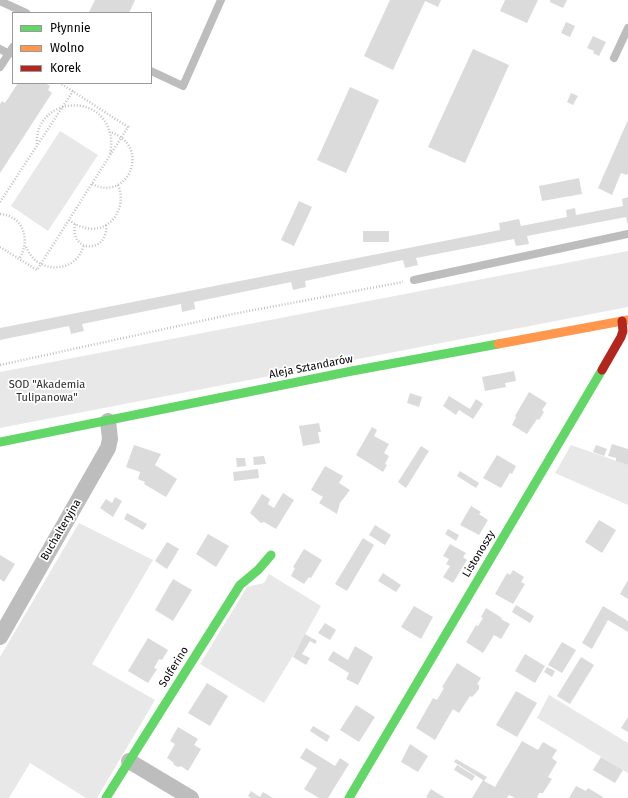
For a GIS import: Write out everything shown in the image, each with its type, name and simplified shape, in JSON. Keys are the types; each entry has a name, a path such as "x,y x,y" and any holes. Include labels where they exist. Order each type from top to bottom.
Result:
{"street":[{"name":"Aleja Sztandarów","path":"0,442 352,371 625,321"},
{"name":"Listonoszy","path":"350,798 621,337 625,321"},
{"name":"Buchalteryjna","path":"0,637 108,448 110,439 108,421"},
{"name":"Solferino","path":"106,798 240,585 258,570 271,555"},
{"path":"130,761 191,798"}],"lane":[{"path":"152,71 183,86 221,0"},
{"path":"0,1 24,12"},
{"path":"614,58 628,28"},
{"path":"0,49 11,51 0,67"},
{"path":"414,280 628,234"}],"path":[{"path":"0,247 36,270 128,127 62,84"},
{"path":"0,202 73,91"},
{"path":"37,145 39,131 45,118 62,107 77,105 94,111 107,125 110,132 110,156"},
{"path":"92,184 107,188 118,185 127,178 133,162 133,156 130,148 122,137 110,132"},
{"path":"69,220 75,224 95,229 106,225 115,218 120,208 121,196 118,185"},
{"path":"0,214 9,216 23,229 26,246 31,256 41,264 50,267 66,265 79,255 84,245"},
{"path":"75,224 74,236 84,245 89,246 99,243 106,235 106,225"},
{"path":"20,259 26,246"},
{"path":"0,365 233,314 414,280"}],"green space":[{"path":"60,131 98,155 48,231 11,206"},
{"name":"SOD \"Akademia Tulipanowa\"","path":"628,251 628,307 0,428 0,372"},
{"path":"571,445 628,465 628,505 555,473"},
{"path":"79,523 153,560 92,664 155,700 97,798 86,798 30,763 9,798 0,798 0,657"},
{"path":"269,574 321,606 296,651 264,703 200,664 247,587 264,583"},
{"path":"549,695 628,743 628,773 537,718"}],"building":[{"path":"95,0 135,0 129,12 89,12"},
{"path":"390,0 441,0 438,7 425,1 393,70 364,56"},
{"path":"505,0 538,0 527,23 500,11"},
{"path":"550,0 567,0 563,8 550,2"},
{"path":"566,22 575,26 570,37 561,33"},
{"path":"593,36 606,42 599,56 593,53 594,51 587,48"},
{"path":"473,49 509,65 465,163 428,147"},
{"path":"17,84 47,84 50,86 48,90 52,93 0,173 0,104 2,101 5,103"},
{"path":"350,87 379,100 346,173 317,160"},
{"path":"571,93 578,96 573,105 567,102"},
{"path":"628,120 628,173 627,175 621,173 612,195 598,188"},
{"path":"579,178 582,194 542,201 539,186"},
{"path":"628,197 628,225 626,217 527,236 529,244 516,246 514,239 416,258 418,265 405,268 403,260 305,281 306,287 293,290 291,282 194,302 195,309 182,312 181,304 82,324 84,331 71,334 69,326 0,340 0,328 500,230 499,223 519,219 521,226 567,217 566,210 575,208 576,215 623,206 622,199"},
{"path":"299,201 312,207 294,246 281,240"},
{"path":"363,231 389,231 389,242 363,242"},
{"path":"514,371 516,381 505,383 506,387 485,391 482,377"},
{"path":"529,392 547,403 542,410 544,412 539,420 537,419 527,434 512,425 516,417 515,416"},
{"path":"410,393 422,397 419,407 407,403"},
{"path":"449,396 470,409 476,399 483,404 473,419 459,410 456,415 443,406"},
{"path":"319,423 321,432 318,432 320,443 303,446 299,426"},
{"path":"372,427 377,430 374,436 389,444 384,453 389,456 385,464 387,465 383,472 356,455"},
{"path":"612,444 628,449 628,465 616,461 616,458 608,456"},
{"path":"134,445 161,454 155,465 177,479 166,497 144,484 145,482 138,479 140,472 126,467"},
{"path":"596,445 607,449 604,456 593,452"},
{"path":"421,446 429,451 406,488 398,482"},
{"path":"497,455 516,466 512,474 510,473 501,488 483,478"},
{"path":"264,456 266,464 254,465 253,457"},
{"path":"236,458 245,458 246,466 237,467"},
{"path":"325,466 343,476 339,483 350,490 340,503 337,514 319,503 323,497 311,490"},
{"path":"258,469 259,478 234,481 233,472"},
{"path":"460,471 479,483 476,488 457,476"},
{"path":"283,493 294,500 276,529 264,522 261,523 250,513 262,494 270,499 268,504 274,508"},
{"path":"115,497 122,501 113,517 100,508 106,499 112,503"},
{"path":"471,506 481,512 479,514 488,520 479,535 460,525"},
{"path":"127,513 147,524 143,530 124,519"},
{"path":"599,520 616,530 602,553 585,542"},
{"path":"375,525 391,535 385,545 369,535"},
{"path":"448,529 459,535 456,541 445,534"},
{"path":"208,534 229,546 216,567 196,554"},
{"path":"363,538 374,545 347,591 335,584"},
{"path":"167,542 179,549 167,569 155,561"},
{"path":"450,544 466,553 463,557 467,560 453,583 443,577 450,566 446,564 449,559 443,556"},
{"path":"304,549 322,560 311,578 309,577 304,584 291,576 295,568 293,567"},
{"path":"0,555 15,564 4,582 0,579"},
{"path":"513,570 524,577 521,582 525,584 513,604 495,594 507,573 510,575"},
{"path":"383,573 401,585 396,592 378,581"},
{"path":"173,579 192,590 173,621 155,610"},
{"path":"628,580 628,599 620,594"},
{"path":"516,605 534,616 530,623 512,612"},
{"path":"414,606 433,617 421,639 401,627"},
{"path":"603,606 628,621 628,632 608,620 592,649 582,643"},
{"path":"486,608 510,624 501,639 494,635 483,653 466,642 476,625 478,626 483,618 481,617"},
{"path":"325,623 336,630 330,640 318,633"},
{"path":"305,634 317,641 315,644 310,641 302,654 310,658 306,665 293,657"},
{"path":"148,638 168,650 162,660 159,659 154,668 157,669 148,683 128,671"},
{"path":"562,642 576,650 562,673 548,665"},
{"path":"355,646 373,657 358,685 346,679 349,673 328,660 333,651 348,660"},
{"path":"525,654 545,666 535,683 515,671"},
{"path":"581,657 594,665 570,704 557,696"},
{"path":"457,663 481,678 477,684 479,685 479,689 472,697 470,696 459,713 453,709 435,740 416,728 433,698 437,700 444,688 442,687"},
{"path":"547,667 555,671 552,677 544,672"},
{"path":"207,683 228,696 210,726 188,713"},
{"path":"516,691 537,703 517,737 496,725"},
{"path":"356,705 375,717 359,742 340,730"},
{"path":"628,717 628,732 621,728"},
{"path":"313,726 330,736 327,742 310,731"},
{"path":"178,727 198,739 194,745 201,749 188,771 181,766 178,767 174,765 173,762 167,758 175,744 170,741"},
{"path":"522,741 538,750 543,742 557,750 552,758 557,762 548,777 552,779 543,793 539,793 537,798 515,798 509,795 507,798 472,798 483,780 454,762 456,759 487,777 484,781 495,787"},
{"path":"410,744 428,756 418,772 401,762"},
{"path":"306,748 335,766 340,758 349,764 328,798 319,798 304,789 317,768 300,758"},
{"path":"601,757 623,770 615,783 593,770"},
{"path":"457,765 475,776 472,781 454,770"},
{"path":"576,786 586,791 588,788 603,798 569,798"},
{"path":"431,789 445,798 426,797"},
{"path":"251,791 260,797 263,792 273,798 251,798 248,796"}],"traffic: fast":[{"path":"0,442 352,371 498,344"},
{"path":"349,798 602,370"},
{"path":"106,798 240,585 258,570 271,555"}],"traffic: slow":[{"path":"498,344 628,320"}],"traffic: jam":[{"path":"602,370 621,337 623,331 622,321"}]}
